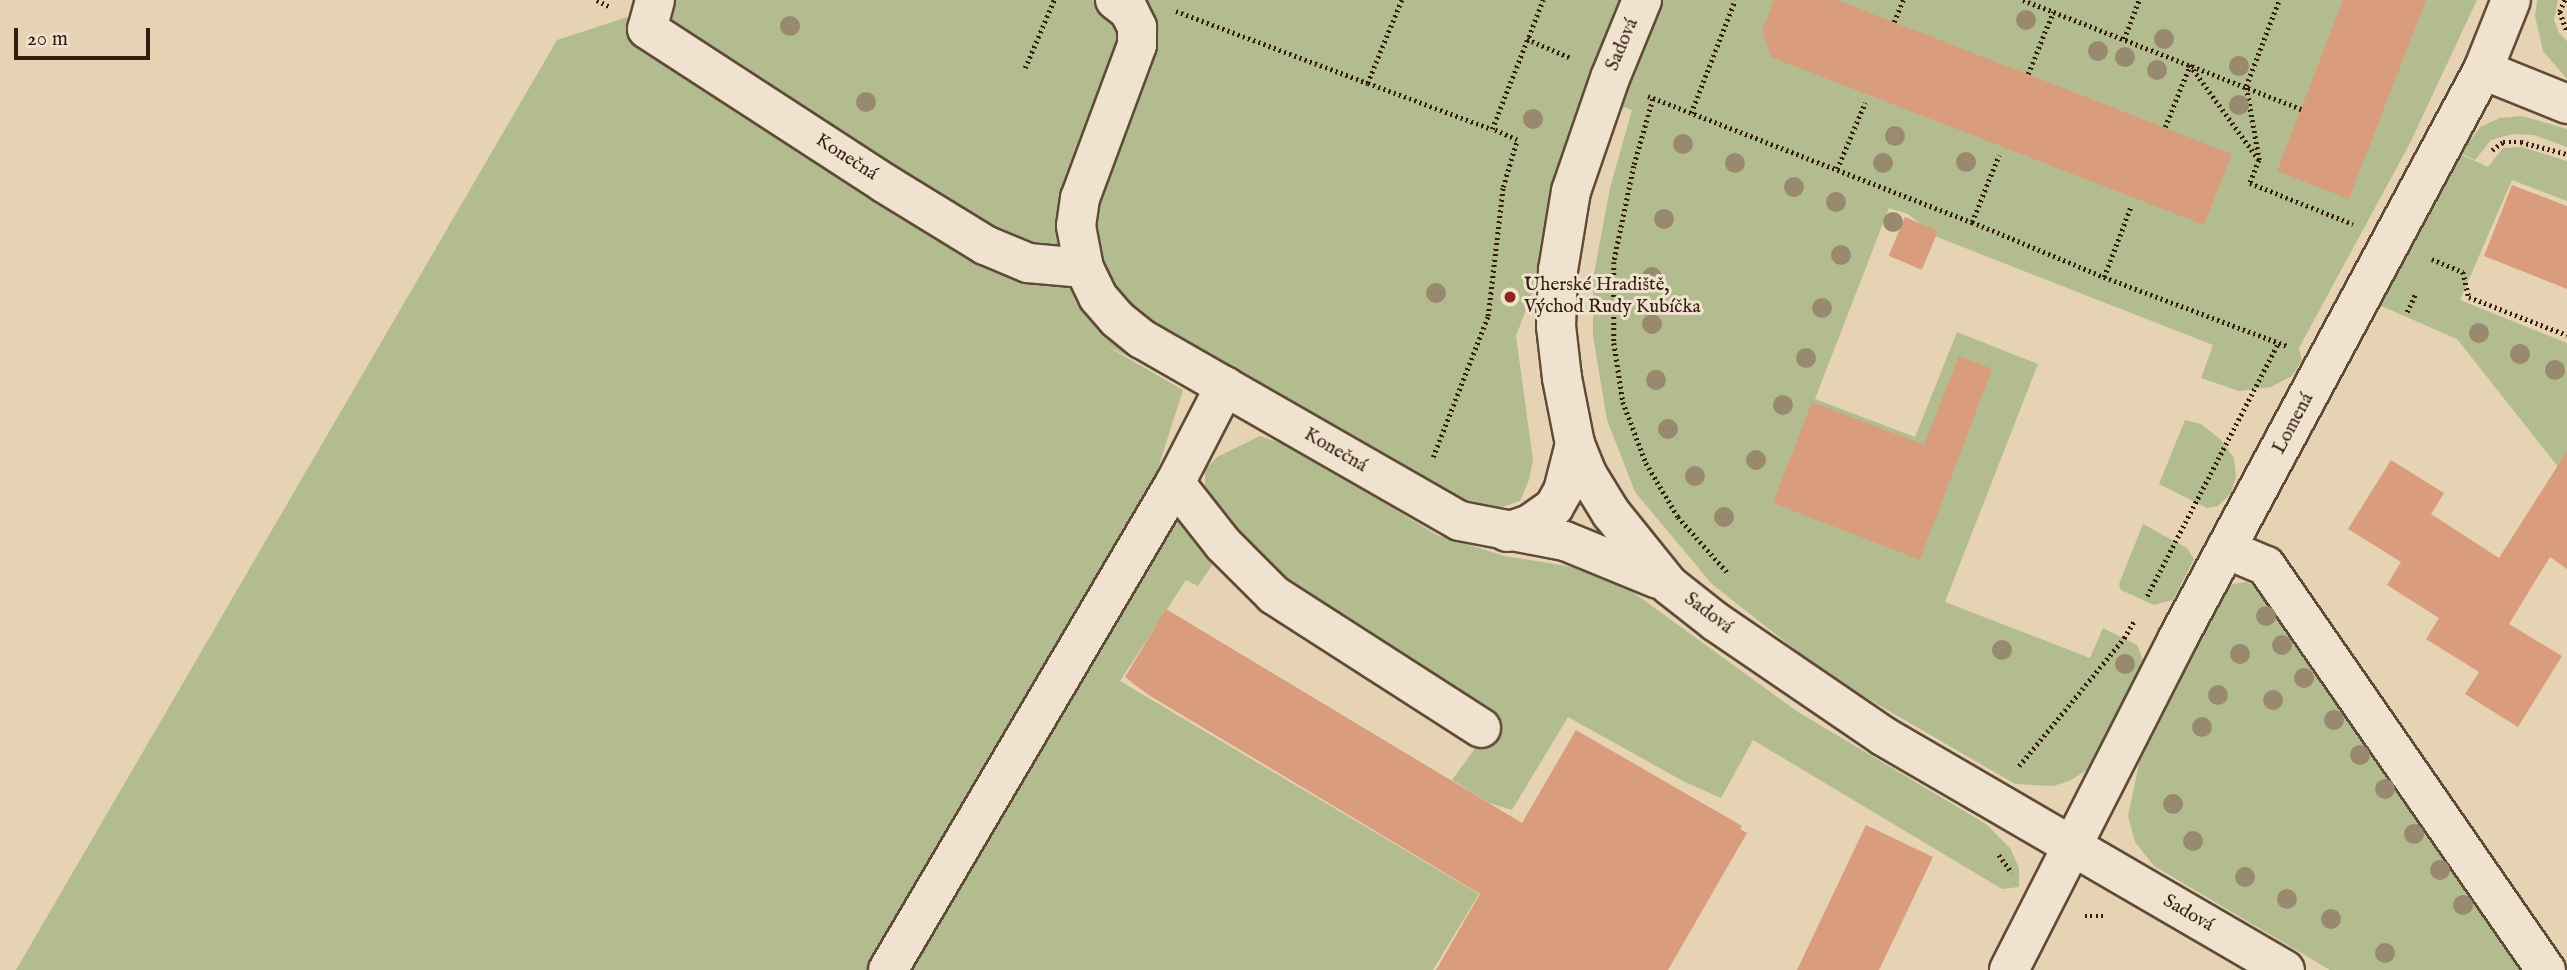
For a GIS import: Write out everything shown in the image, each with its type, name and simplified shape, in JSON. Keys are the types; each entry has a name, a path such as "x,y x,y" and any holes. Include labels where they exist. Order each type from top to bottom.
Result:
{"street":[{"name":"Konečná","path":"655,0 647,29 884,183 985,245 1008,255 1045,267 1084,268"},
{"name":"Sadová","path":"1642,0 1610,78 1571,191 1558,270 1556,326 1562,378 1575,444 1587,474 1611,513 1669,584 1716,622 1883,737 2285,970"},
{"name":"Lomená","path":"2009,970 2226,549 2483,70 2511,0"},
{"name":"Konečná","path":"1122,5 1137,27 1137,44 1077,213 1077,244 1084,268 1098,297 1129,330 1417,499 1460,521 1565,541 1669,584"},
{"path":"2483,70 2567,104"},
{"path":"888,970 1175,484 1225,386"},
{"path":"1507,532 1530,524 1554,507 1563,491 1575,444"},
{"path":"1175,484 1223,544 1274,595 1481,728"},
{"path":"2226,549 2266,566 2546,970"}],"path":[{"path":"1025,68 1054,0"},
{"path":"1368,83 1402,0"},
{"path":"1492,128 1543,0"},
{"path":"1691,113 1735,0"},
{"path":"1894,22 1903,0"},
{"path":"2023,0 2301,109"},
{"path":"2124,39 2139,0"},
{"path":"2279,0 2246,86 2259,160 2250,183 2367,229"},
{"path":"2565,0 2560,12 2567,31"},
{"path":"1122,5 1176,11 1492,128 1517,140 1503,187 1489,316 1417,499"},
{"path":"2028,74 2053,12"},
{"path":"1527,39 1653,99 1972,222 2104,277 2278,343 2299,348"},
{"path":"2165,127 2190,65"},
{"path":"2190,65 2259,160"},
{"path":"1653,99 1634,166 1614,262 1614,343 1623,401 1646,463 1678,517 1734,577"},
{"path":"1837,169 1864,103"},
{"path":"2488,152 2504,142 2521,142 2567,155"},
{"path":"1972,222 1999,155"},
{"path":"2104,277 2131,206"},
{"path":"2427,270 2438,247"},
{"path":"2432,260 2463,272 2469,297 2567,335"},
{"path":"2407,312 2417,290"},
{"path":"2145,601 2278,343"},
{"path":"2047,895 2009,871 1993,846 1977,832 2007,779 2124,638 2140,610"}],"green space":[{"path":"656,0 2477,0 2410,143 2299,348 2302,361 2292,376 2271,387 2239,391 2201,378 2213,345 1937,237 1908,214 1889,208 1815,399 1915,437 1957,332 2038,364 1945,602 2090,658 2103,628 2137,645 2143,660 2101,750 2086,771 2069,781 2053,786 2015,784 1827,675 1712,584 1635,492 1607,420 1593,336 1593,279 1610,188 1632,110 1624,107 1571,191 1516,336 1533,460 1529,480 1520,501 1481,514 1417,499 1105,345 1183,390 1106,630 1158,543 1177,520 1217,558 1198,586 1186,580 1120,681 1479,894 1433,970 16,970 557,40 652,9"},
{"path":"2537,0 2558,0 2554,20 2559,33 2567,41 2567,79 2543,51 2535,16"},
{"path":"2522,116 2567,129 2567,147 2534,135 2513,134 2491,140 2475,160 2461,153 2480,127 2500,118"},
{"path":"2522,147 2567,161 2567,201 2512,180 2460,300 2567,343 2567,478 2457,339 2379,305 2460,154 2488,167 2503,148"},
{"path":"2185,420 2201,424 2220,439 2234,458 2236,477 2231,493 2218,506 2207,508 2159,484"},
{"path":"1260,436 1293,447 1437,535 1505,556 1579,568 1623,585 1798,712 1986,824 2010,848 2019,868 2019,887 2002,889 1753,740 1721,798 1683,781 1568,717 1512,810 1489,803 1452,780 1498,717 1307,598 1246,544 1205,491 1205,470 1217,457"},
{"path":"2143,524 2187,548 2194,559 2173,600 2154,605 2121,590 2119,584"},
{"path":"2246,582 2264,591 2530,970 2330,970 2154,866 2135,842 2128,816 2140,759 2226,585"}],"building":[{"path":"1774,0 1837,0 2232,154 2204,225 1771,57 1762,31"},
{"path":"2343,0 2426,0 2349,199 2277,171"},
{"path":"2512,185 2567,206 2567,289 2484,256"},
{"path":"1905,217 1938,231 1922,270 1889,256"},
{"path":"1959,356 1992,369 1920,560 1773,503 1812,402 1924,445"},
{"path":"2567,451 2567,569 2550,557 2509,624 2562,656 2518,727 2465,694 2479,672 2426,639 2439,618 2387,585 2401,562 2348,529 2391,460 2444,493 2431,514 2499,558"},
{"path":"1166,609 1522,823 1576,730 1742,826 1740,829 1747,833 1668,970 1436,970 1480,894 1147,694 1125,677"},
{"path":"1866,825 1933,857 1879,970 1797,970"}],"place":[{"name":"Uherské Hradiště, Východ Rudy Kubíčka","path":"1510,297"}]}
